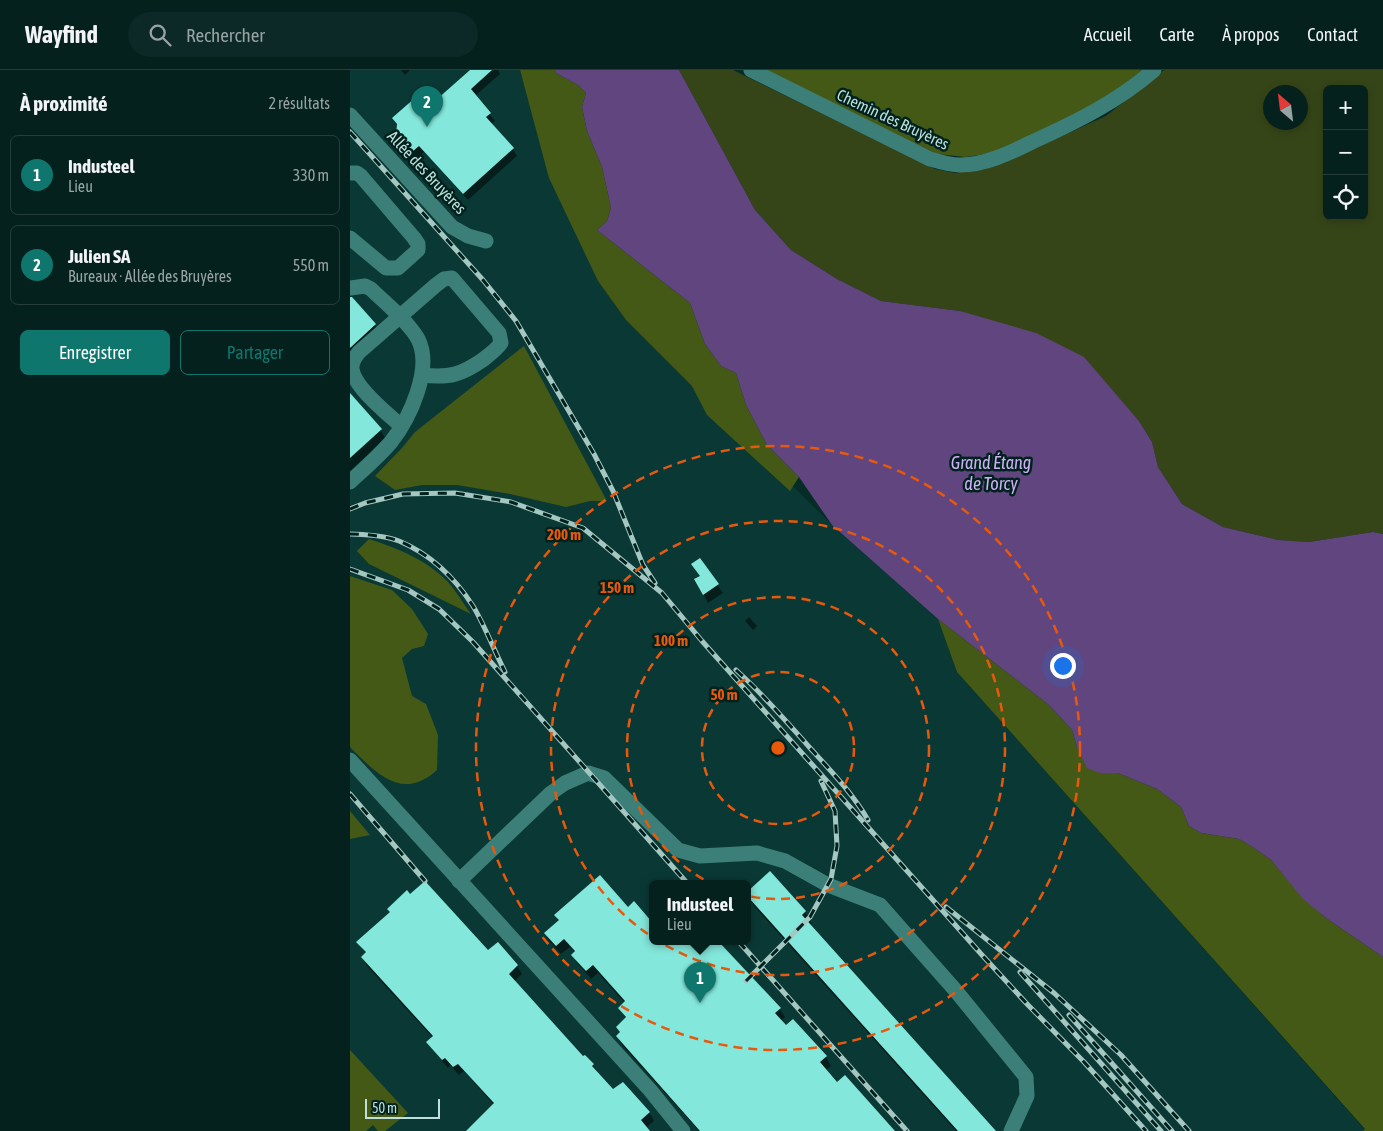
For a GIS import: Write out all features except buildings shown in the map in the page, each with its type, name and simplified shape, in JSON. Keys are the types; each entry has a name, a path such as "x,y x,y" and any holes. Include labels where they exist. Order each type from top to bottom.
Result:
{"street":[{"name":"Chemin des Bruyères","path":"751,70 930,159 945,164 960,165 974,164 1008,153 1074,123 1124,94 1154,70"},
{"name":"Allée des Bruyères","path":"350,115 452,227 468,236 486,241"},
{"path":"350,173 357,173 361,176 414,238 418,244 418,250 398,268 386,268 380,265 350,238"},
{"path":"401,426 354,378 353,360 359,352 436,284 444,279 452,278 499,333 501,343 497,349 466,371 452,376 422,375"},
{"path":"350,288 365,286 371,289 399,317 418,340 422,351 421,381 401,426 391,441 350,482"},
{"path":"350,760 650,1090 684,1131"},
{"path":"459,881 551,793 564,783 588,773 604,778 678,850 700,856 757,854 785,861 828,885 880,905 956,990 1026,1077 1027,1096 1011,1131"}],"shaded area":[{"path":"350,70 520,70 533,116 598,281 626,320 832,525 938,619 957,672 1366,1131 350,1131"}],"green space":[{"path":"520,70 556,70 556,73 578,85 586,93 582,107 587,131 602,167 611,208 607,221 597,230 690,303 705,344 721,366 736,373 746,405 767,445 799,477 790,491 707,415 692,386 626,320 598,281 549,178"},
{"path":"679,70 733,70 935,169 955,173 994,166 1106,116 1164,70 1383,70 1383,534 1373,532 1309,542 1278,540 1223,527 1182,504 1158,467 1152,442 1139,421 1083,357 1069,350 960,311 881,301 837,279 791,250 755,210"},
{"path":"762,70 1145,70 1092,109 993,153 965,157 937,154"},
{"path":"524,346 607,501 590,501 566,507 510,494 457,485 422,485 395,490 375,476 415,432"},
{"path":"369,539 390,546 431,567 448,582 471,614 369,564 357,551"},
{"path":"350,576 392,590 412,609 428,634 424,646 412,649 402,658 412,696 426,704 438,735 437,770 424,779 412,784 401,784 390,780 370,766 350,747"},
{"path":"938,619 1049,705 1072,730 1077,747 1100,773 1118,773 1157,789 1181,807 1189,826 1201,833 1239,839 1251,846 1271,860 1304,899 1326,918 1383,957 1383,1131 1363,1131 1365,1129 957,672"},
{"path":"350,811 370,835 350,839"},
{"path":"350,1050 408,1113 385,1131 378,1131 373,1125 366,1131 350,1131"}],"water":[{"name":"Grand Étang de Torcy","path":"556,70 679,70 755,210 791,250 837,279 881,301 960,311 1036,333 1084,357 1139,421 1152,442 1158,467 1182,504 1223,527 1278,540 1309,542 1373,532 1383,534 1383,957 1326,918 1303,899 1271,860 1251,846 1239,839 1201,833 1189,826 1181,807 1157,789 1118,773 1100,773 1087,768 1077,747 1072,730 1049,705 938,619 832,525 799,477 767,445 746,405 736,373 721,366 705,344 690,303 597,230 607,221 611,208 602,167 587,131 582,107 586,93 578,85 556,73"}],"railway":[{"path":"350,132 483,280 516,321 594,454 613,491 643,565 655,583"},
{"path":"350,509 365,503 403,494 455,493 511,502 583,528 662,593 702,641 982,955 1084,1062 1146,1131"},
{"path":"350,534 362,534 399,541 421,553 441,568 473,606 505,672"},
{"path":"350,569 408,590 439,609 473,642 684,880"},
{"path":"736,670 774,708 834,774 856,801 868,820"},
{"path":"746,981 810,917 831,879 837,846 835,811 821,781"},
{"path":"350,794 425,881"},
{"path":"946,907 1054,993 1121,1055 1189,1131"},
{"path":"742,945 907,1131"},
{"path":"1020,972 1161,1131"},
{"path":"1069,1015 1172,1131"}],"place":[{"name":"Julien SA","path":"427,127"},
{"name":"Industeel","path":"700,1003"}]}
